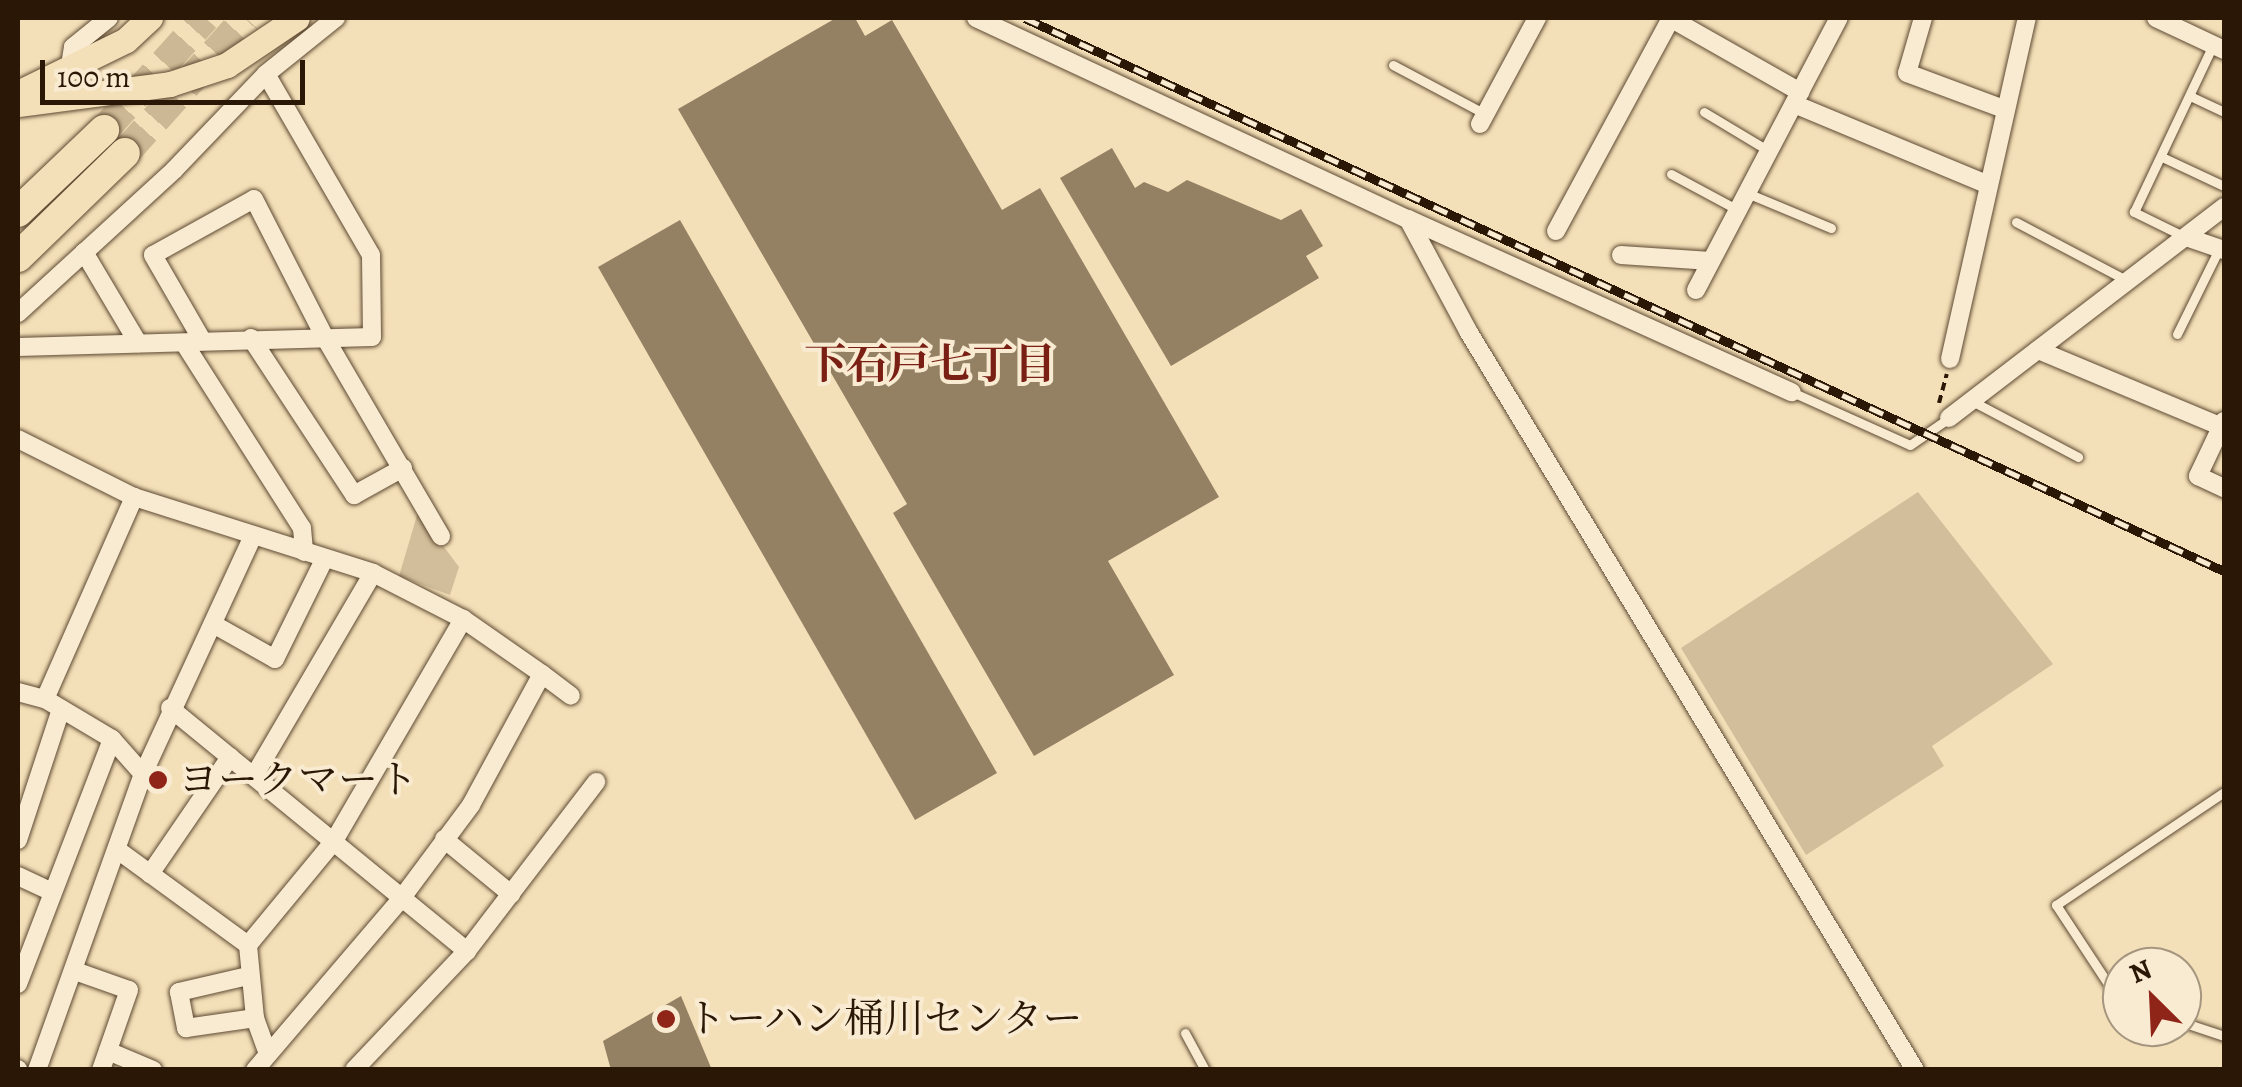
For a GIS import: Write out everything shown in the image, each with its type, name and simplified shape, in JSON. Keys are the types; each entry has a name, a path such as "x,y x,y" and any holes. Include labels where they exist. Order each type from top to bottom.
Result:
{"highway":[{"path":"18,212 104,130"},
{"path":"18,257 125,153"}],"main road":[{"path":"18,94 69,72 126,40 150,18"},
{"path":"18,104 170,84 228,65 298,18"}],"street":[{"path":"69,72 73,48 109,18"},
{"path":"22,300 84,252 266,74 336,18"},
{"path":"976,18 1792,392"},
{"path":"1482,119 1536,18"},
{"path":"1556,231 1671,18 1797,98 1986,184"},
{"path":"1696,290 1840,18"},
{"path":"1924,18 1906,73 2004,110"},
{"path":"2156,18 2219,48"},
{"path":"1950,360 2022,19"},
{"path":"18,347 372,337 371,254 266,74"},
{"path":"304,552 302,528 193,342 153,255 254,199 324,336 441,536"},
{"path":"1949,418 2224,207"},
{"path":"1408,218 1468,331 1915,1070"},
{"path":"2186,237 2222,250"},
{"path":"84,252 138,344"},
{"path":"1621,255 1711,261"},
{"path":"251,338 354,495 403,468"},
{"path":"2038,350 2223,424 2198,476 2224,488"},
{"path":"18,439 134,496 252,538 373,573 464,619 570,696"},
{"path":"18,840 53,704 134,496"},
{"path":"37,1070 119,851 142,774 252,538"},
{"path":"213,624 275,659 324,560"},
{"path":"254,776 373,573"},
{"path":"268,1054 255,1018 248,945 334,841 464,619"},
{"path":"256,1070 401,899 472,804 542,674"},
{"path":"18,692 53,704 112,739 142,774"},
{"path":"170,708 467,951"},
{"path":"18,984 50,891 112,739"},
{"path":"150,874 230,756"},
{"path":"354,1070 467,951 596,782"},
{"path":"444,839 511,894"},
{"path":"119,851 248,945"},
{"path":"18,876 50,891"},
{"path":"75,970 130,990 104,1060 153,1070"},
{"path":"248,976 179,992 186,1028 255,1018"}],"lane":[{"path":"2186,237 2134,212 2190,96 2219,48"},
{"path":"1393,64 1482,119"},
{"path":"2190,96 2224,112"},
{"path":"1704,112 1769,151"},
{"path":"2162,156 2224,186"},
{"path":"1671,174 1742,202 1831,228"},
{"path":"2016,222 2128,281"},
{"path":"2177,334 2222,250"},
{"path":"1792,392 1910,445 1949,418"},
{"path":"1972,401 2078,458"},
{"path":"2102,975 2056,905 2224,792"},
{"path":"1185,1034 1205,1070"}],"path":[{"path":"1949,418 1938,409 1950,360"}],"shaded area":[{"path":"1918,492 2053,664 1932,746 1944,766 1806,855 1681,648"},
{"path":"418,512 459,567 450,595 399,576"}],"building":[{"path":"836,18 855,18 865,36 892,20 1002,210 1040,188 1219,497 1108,561 1174,675 1034,756 893,513 907,504 678,109"},
{"path":"1112,148 1135,188 1144,182 1168,192 1187,180 1281,220 1301,209 1323,246 1306,256 1319,278 1171,366 1060,178"},
{"path":"680,220 997,773 915,820 598,267"},
{"name":"トーハン桶川センター","path":"681,996 712,1070 611,1070 603,1041"}],"tunnel":[{"path":"104,130 205,18"},
{"path":"125,153 246,18"}],"railway":[{"path":"1025,18 2224,571"}],"place":[{"name":"ヨークマート","path":"158,780"},
{"name":"トーハン桶川センター","path":"666,1019"}],"district":[{"name":"下石戸七丁目","path":"930,364"}]}
